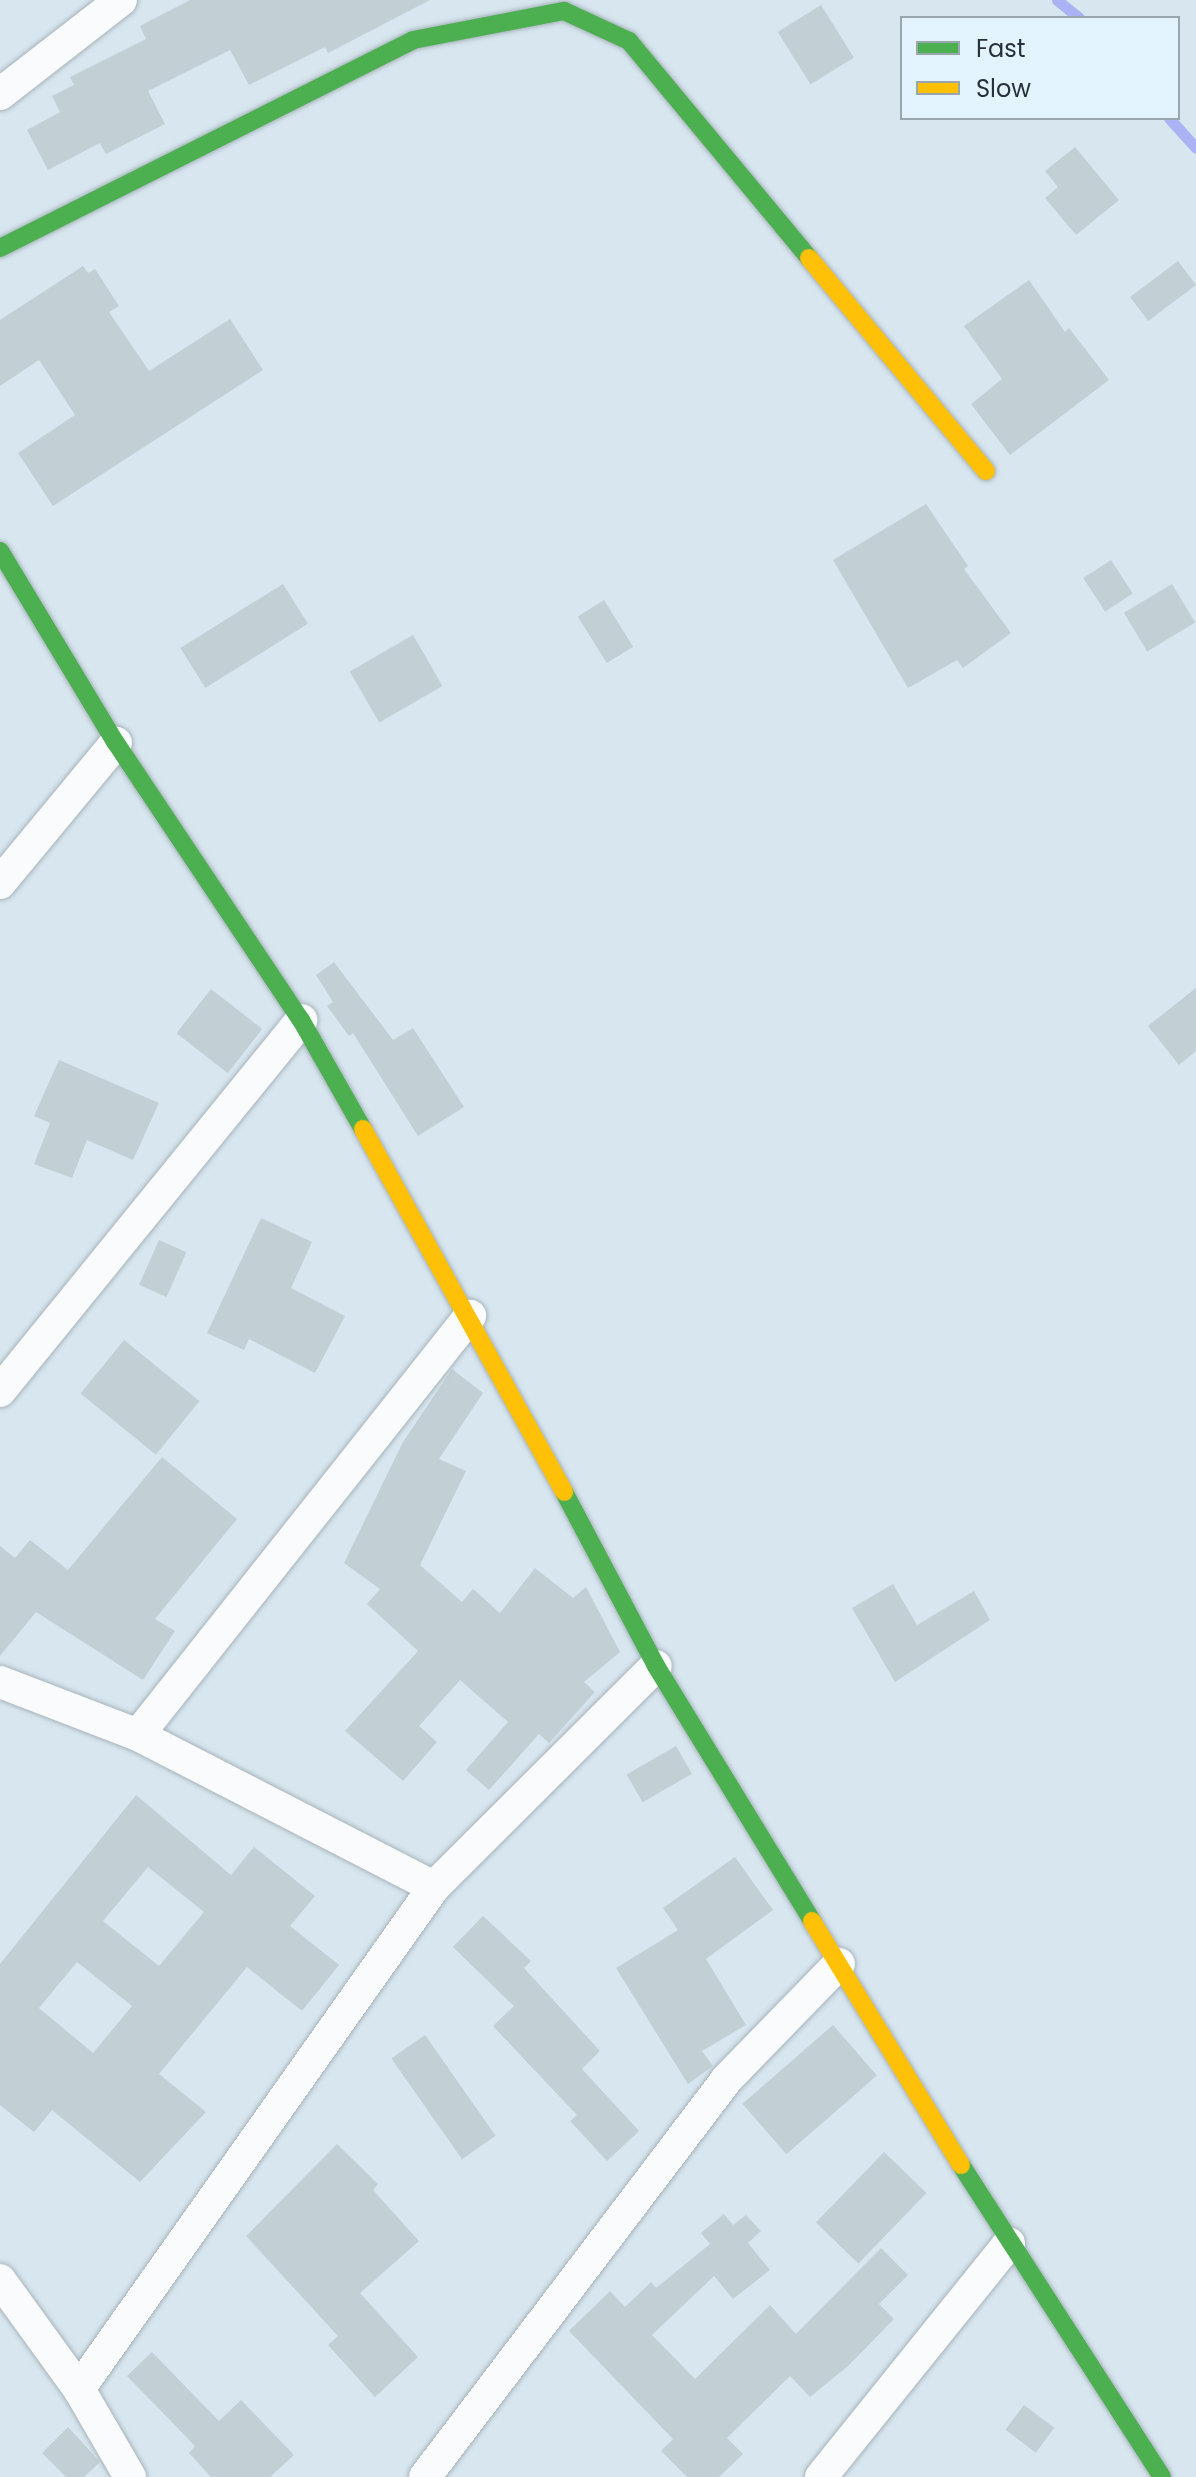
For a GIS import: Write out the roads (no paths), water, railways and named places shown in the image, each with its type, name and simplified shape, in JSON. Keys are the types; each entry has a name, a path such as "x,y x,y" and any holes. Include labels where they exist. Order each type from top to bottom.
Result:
{"street":[{"path":"0,94 121,0"},
{"path":"0,248 413,40 564,11 629,41 986,471"},
{"path":"0,551 116,743 301,1020 470,1316 656,1666 1009,2243 1162,2477"},
{"path":"0,883 116,743"},
{"path":"0,1391 301,1020"},
{"path":"138,1735 470,1316"},
{"path":"79,2389 434,1887 656,1666"},
{"path":"0,1682 138,1735 434,1887"},
{"path":"425,2477 726,2080 839,1964"},
{"path":"821,2477 1009,2243"},
{"path":"0,2280 79,2389 127,2476"}],"waterway":[{"path":"1057,0 1077,16"},
{"path":"1171,120 1196,148"}]}
